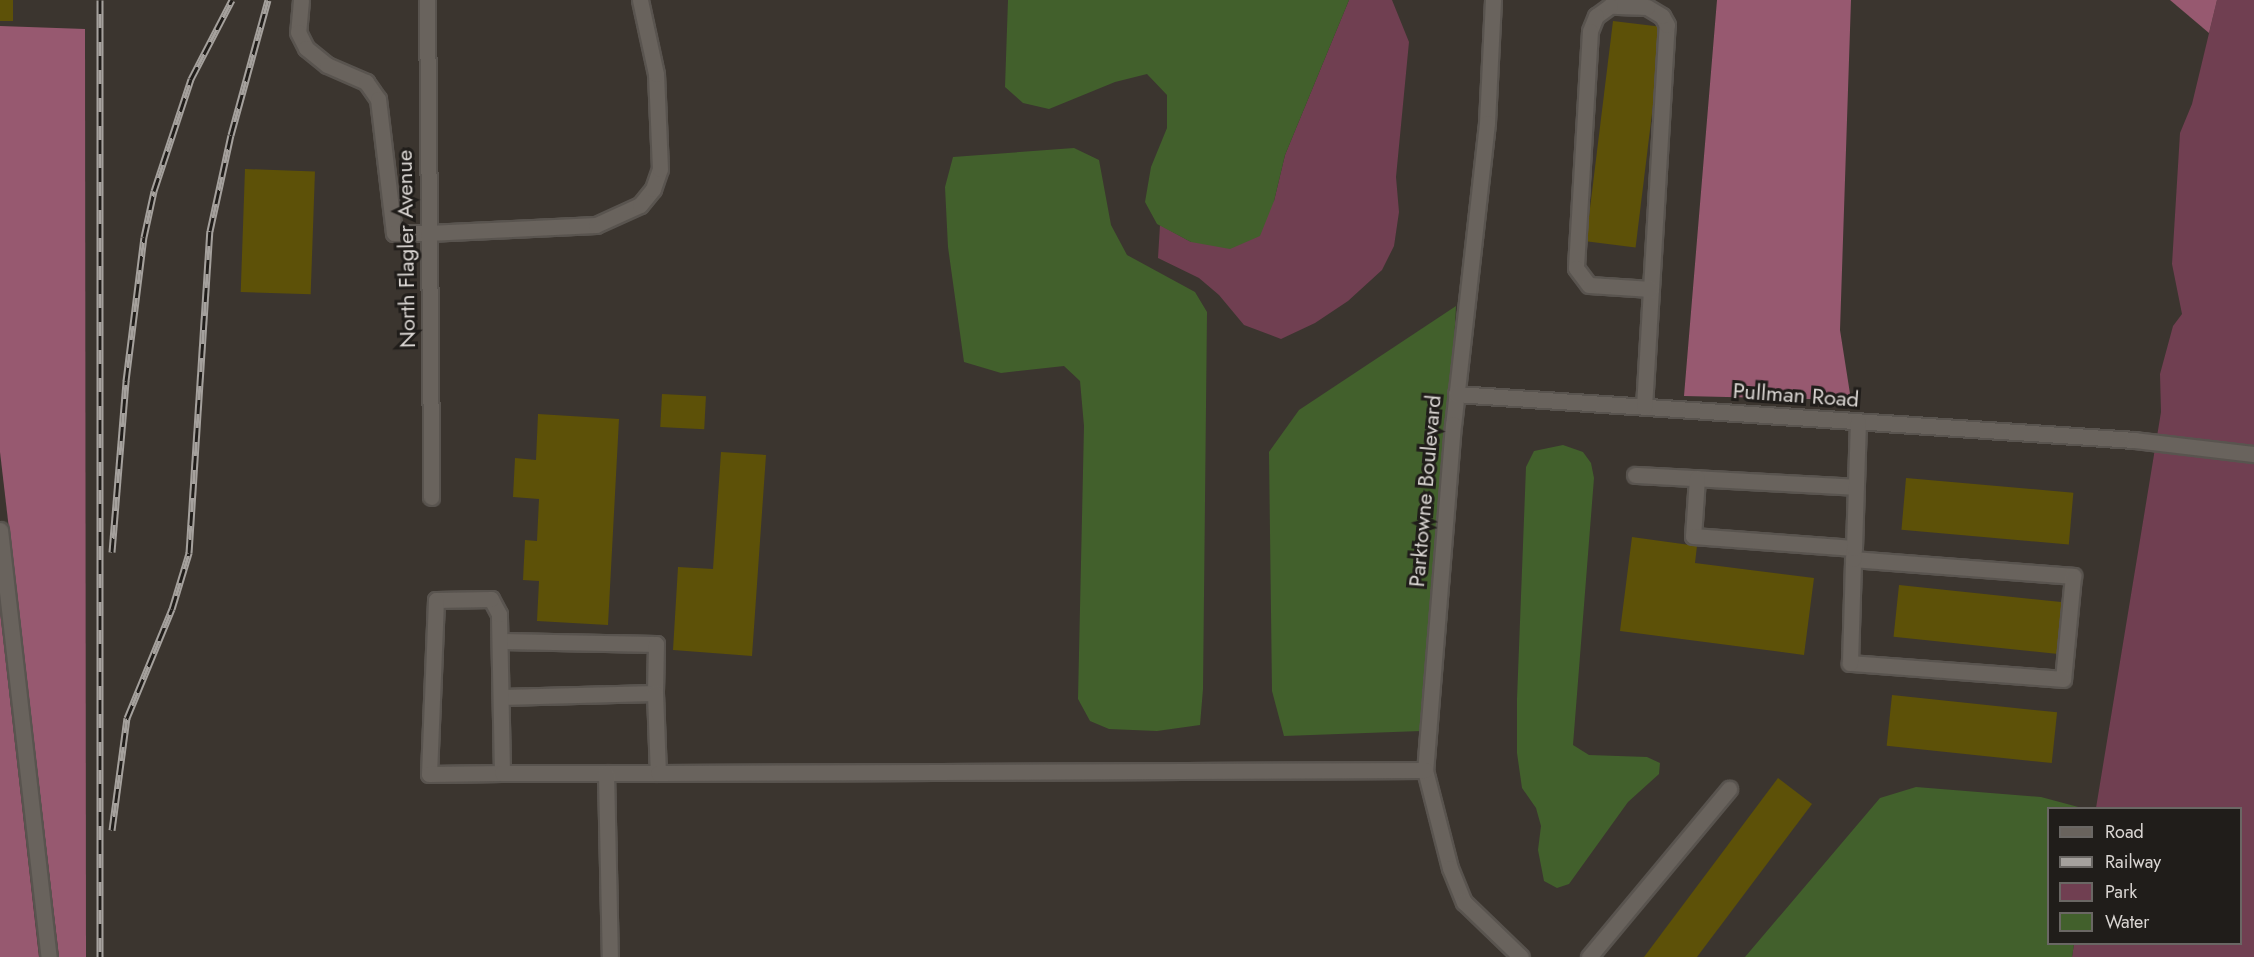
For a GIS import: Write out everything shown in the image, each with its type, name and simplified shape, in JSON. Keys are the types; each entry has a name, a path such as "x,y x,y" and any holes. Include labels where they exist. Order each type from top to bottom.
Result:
{"street":[{"path":"301,0 298,32 306,48 327,65 366,81 378,99 394,233 596,225 640,205 653,189 660,169 656,74 640,0"},
{"name":"North Flagler Avenue","path":"427,0 431,497"},
{"name":"Parktowne Boulevard","path":"1493,0 1487,123 1456,394 1425,770 1450,868 1464,902 1521,957"},
{"path":"1644,407 1667,25 1662,16 1647,7 1610,6 1596,16 1590,31 1576,268 1590,285 1651,289"},
{"name":"Pullman Road","path":"1456,394 2134,440 2254,454"},
{"path":"1696,478 1693,536 1853,554 2073,576 2063,679 1850,663 1853,554 1858,422"},
{"path":"1635,475 1856,487"},
{"path":"0,530 49,957"},
{"path":"502,773 499,614 491,599 436,600 429,774 1425,770"},
{"path":"501,640 656,644 658,773"},
{"path":"501,697 655,693"},
{"path":"606,773 610,957"},
{"path":"1589,957 1729,789"}],"green space":[{"path":"1349,0 1392,0 1409,42 1396,177 1399,212 1394,246 1382,270 1348,301 1315,323 1281,339 1244,325 1219,295 1199,278 1158,258 1160,225 1191,242 1274,201 1285,155"},
{"path":"2217,0 2254,0 2254,957 2072,957 2074,945 2242,945 2242,807 2096,807 2161,412 2160,374 2173,326 2182,314 2172,264 2180,133 2192,104"}],"shaded area":[{"path":"1717,0 1851,0 1840,330 1851,400 1684,396"},
{"path":"2170,0 2217,0 2209,33"},
{"path":"0,26 85,29 86,957 59,957 0,452"},
{"path":"0,610 39,957 0,957"}],"water":[{"path":"1008,0 1349,0 1285,155 1274,201 1260,236 1230,249 1191,242 1157,224 1145,202 1151,167 1167,128 1167,95 1147,74 1115,82 1049,109 1023,103 1005,87"},
{"path":"1074,148 1099,160 1111,225 1127,255 1195,292 1207,312 1203,689 1200,725 1157,731 1109,729 1090,721 1078,699 1084,426 1080,381 1064,366 1001,373 964,362 948,247 945,187 953,157"},
{"path":"1456,306 1435,705 1421,731 1284,736 1272,691 1269,452 1299,410"},
{"path":"1563,445 1583,452 1591,463 1594,478 1573,745 1589,755 1647,757 1660,763 1659,774 1628,802 1569,884 1557,888 1544,881 1538,850 1541,826 1536,808 1522,788 1517,753 1517,699 1526,467 1534,451"},
{"path":"1916,787 2041,797 2078,807 2047,807 2047,945 2074,945 2072,957 1745,957 1880,798"}],"building":[{"path":"0,0 13,0 13,21 0,21"},
{"path":"1613,21 1663,27 1636,247 1586,241"},
{"path":"245,169 315,171 311,294 241,292"},
{"path":"662,394 706,396 704,429 660,427"},
{"path":"538,414 619,419 608,625 537,621 539,581 523,580 525,540 537,541 539,499 513,497 515,458 536,460"},
{"path":"721,452 766,455 752,656 673,650 678,567 713,569"},
{"path":"1906,478 2073,493 2069,544 1901,530"},
{"path":"1632,537 1697,546 1695,563 1814,578 1804,655 1620,631"},
{"path":"1899,585 2066,603 2061,654 1894,637"},
{"path":"1892,695 2057,712 2052,763 1887,746"},
{"path":"1778,778 1812,804 1697,957 1644,957"}],"railway":[{"path":"100,0 100,957"},
{"path":"112,552 126,381 144,237 154,191 191,79 232,0"},
{"path":"112,830 127,718 172,609 189,553 210,231 231,135 268,0"}]}
